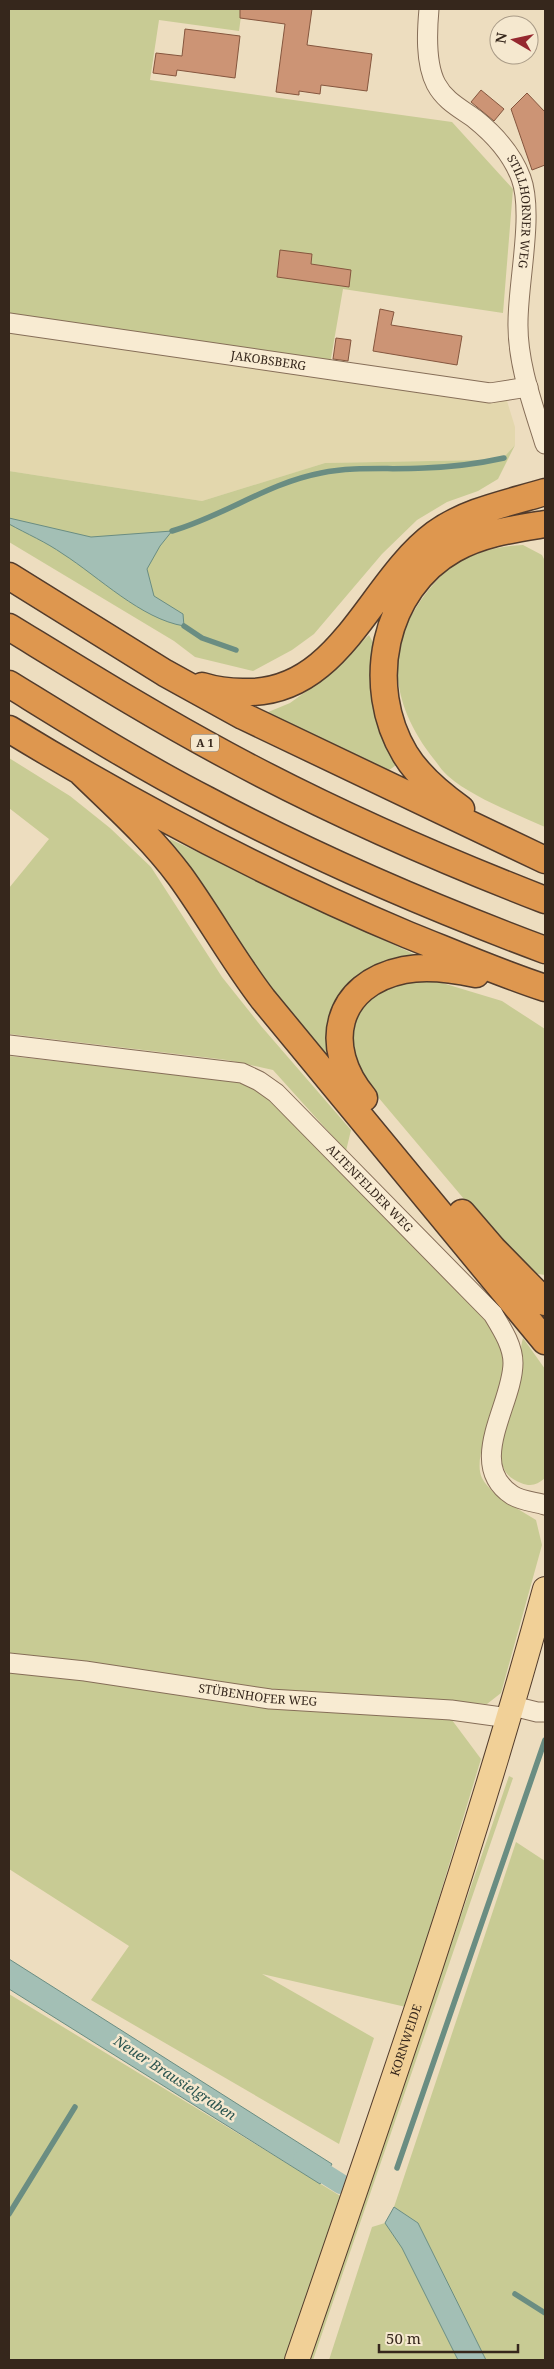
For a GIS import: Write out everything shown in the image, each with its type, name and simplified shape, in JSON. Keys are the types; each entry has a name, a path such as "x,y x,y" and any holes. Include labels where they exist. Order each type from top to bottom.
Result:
{"highway":[{"path":"166,673 207,688 228,692 272,690 295,682 316,669 336,651 403,564 436,533 453,522 474,514 545,492"},
{"path":"508,844 443,796 421,776 405,755 395,736 387,710 383,658 397,610 410,589 436,562 472,540 496,532 545,524"},
{"path":"9,576 166,673 243,716 545,860"},
{"name":"A 1","path":"9,627 116,694 228,756 409,845 545,900"},
{"path":"9,684 94,737 208,800 328,860 474,923 545,950"},
{"path":"9,729 82,774 199,837 355,912 462,957 541,986"},
{"path":"82,774 136,824 159,850 180,876 238,966 263,1000 545,1341"},
{"path":"541,986 452,969 403,970 378,980 358,994 346,1010 339,1028 339,1050 344,1070 356,1088 493,1249 541,1295"}],"main road":[{"path":"511,1712 545,1589"},
{"name":"KORNWEIDE","path":"297,2360 374,2134 511,1712"}],"street":[{"name":"STILLHORNER WEG","path":"429,9 429,56 435,83 452,104 474,118 501,144 511,158 525,192 526,210 518,324 522,364 545,444"},
{"name":"JAKOBSBERG","path":"9,324 490,393 528,387"},
{"name":"ALTENFELDER WEG","path":"9,1046 242,1073 259,1081 276,1093 493,1314 510,1344 513,1362 511,1383 490,1450 492,1466 500,1481 512,1495 545,1505"},
{"name":"STÜBENHOFER WEG","path":"9,1663 85,1671 270,1700 451,1710 545,1712"}],"shaded area":[{"path":"9,314 328,375 507,401 515,427 515,445 505,456 484,460 325,463 202,501 9,471"}],"green space":[{"path":"9,9 242,9 239,31 159,20 150,80 452,122 513,189 503,313 343,289 330,364 9,314"},
{"path":"515,445 498,479 478,491 447,502 417,520 382,554 314,634 292,650 253,671 195,657 174,641 9,542 9,471 202,501 325,463 484,460 505,456"},
{"path":"523,545 542,555 545,561 545,827 482,798 458,784 446,774 424,746 410,721 400,693 398,679 399,649 406,626 429,589 439,578 458,563 473,555 498,548"},
{"path":"369,635 376,648 399,763 385,773 261,715 290,703 322,680"},
{"path":"9,758 70,796 110,828 151,867 222,977 261,1026 351,1130 346,1151 273,1070 227,1060 9,1034 9,888 49,839 9,808"},
{"path":"170,839 422,958 370,970 331,1071 170,851"},
{"path":"412,978 439,982 502,1001 545,1029 545,1275 538,1274 513,1257 356,1071 350,1041 356,1016 370,995"},
{"path":"9,1056 219,1079 241,1083 258,1089 485,1320 497,1340 504,1362 500,1389 481,1454 480,1467 482,1478 492,1491 506,1502 536,1520 542,1545 501,1693 487,1704 270,1690 9,1655"},
{"path":"523,1338 545,1369 545,1478 537,1484 531,1485 521,1483 508,1475 502,1464 501,1450 503,1435 521,1376"},
{"path":"9,1671 269,1705 449,1716 481,1759 406,2007 262,1974 374,2038 339,2144 91,2000 129,1946 9,1869"},
{"path":"509,1776 513,1778 313,2360 308,2360"},
{"path":"516,1842 545,1861 545,2360 486,2360 418,2223 394,2207"},
{"path":"9,1994 342,2197 285,2360 9,2360"},
{"path":"385,2223 402,2248 458,2360 329,2360 372,2227"}],"water":[{"path":"9,518 91,537 172,531 160,546 147,569 154,596 183,614 184,626 168,622 136,606 57,550 9,524"},
{"path":"9,1959 332,2164 320,2184 9,1989"},
{"path":"394,2207 418,2223 486,2360 458,2360 402,2248 385,2223"}],"building":[{"path":"240,9 312,9 307,45 372,54 367,91 321,85 320,94 299,91 299,95 276,92 285,24 240,18"},
{"path":"185,29 240,36 235,78 177,70 176,76 153,73 156,53 182,56"},
{"path":"481,90 504,109 494,121 471,102"},
{"path":"527,93 545,112 545,165 532,170 511,109"},
{"path":"280,250 312,254 311,264 351,270 349,287 277,277"},
{"path":"380,309 394,312 391,325 462,336 457,365 373,351"},
{"path":"336,338 351,340 348,361 333,359"}],"waterway":[{"path":"172,531 210,517 283,484 321,473 360,469 444,467 504,458"},
{"path":"184,626 202,638 236,650"},
{"path":"397,2168 545,1740"},
{"path":"9,2214 75,2107"},
{"name":"Neuer Brausielgraben","path":"303,2160 341,2184"},
{"path":"515,2294 545,2313"}]}
